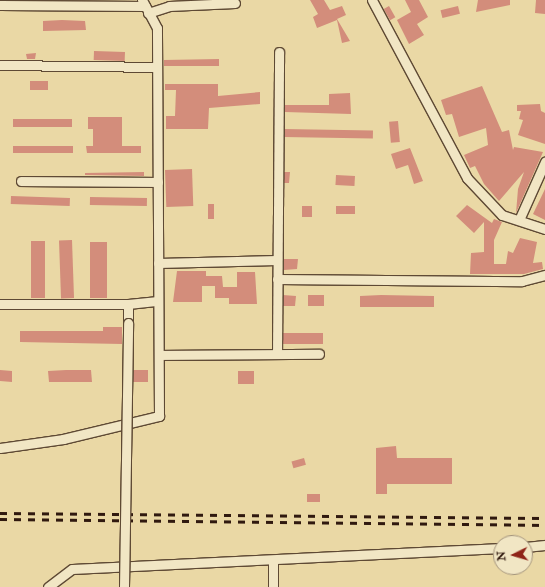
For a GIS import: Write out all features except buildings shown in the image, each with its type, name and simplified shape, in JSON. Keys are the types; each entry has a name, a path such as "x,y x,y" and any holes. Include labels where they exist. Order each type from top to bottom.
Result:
{"street":[{"path":"372,0 467,178 502,215 545,229"},
{"path":"0,4 169,6 235,4"},
{"path":"0,448 63,439 159,416 157,28 145,6"},
{"path":"277,354 279,52"},
{"path":"0,64 157,67"},
{"path":"519,220 545,162"},
{"path":"21,181 158,182"},
{"path":"158,264 277,260"},
{"path":"277,279 522,281 545,276"},
{"path":"0,304 128,304 158,301"},
{"path":"124,587 128,304"},
{"path":"158,355 319,354"},
{"path":"533,546 545,545"},
{"path":"48,587 72,569 273,561 493,548"},
{"path":"273,561 273,587"}],"railway":[{"path":"0,513 545,518"},
{"path":"0,519 545,525"}]}
